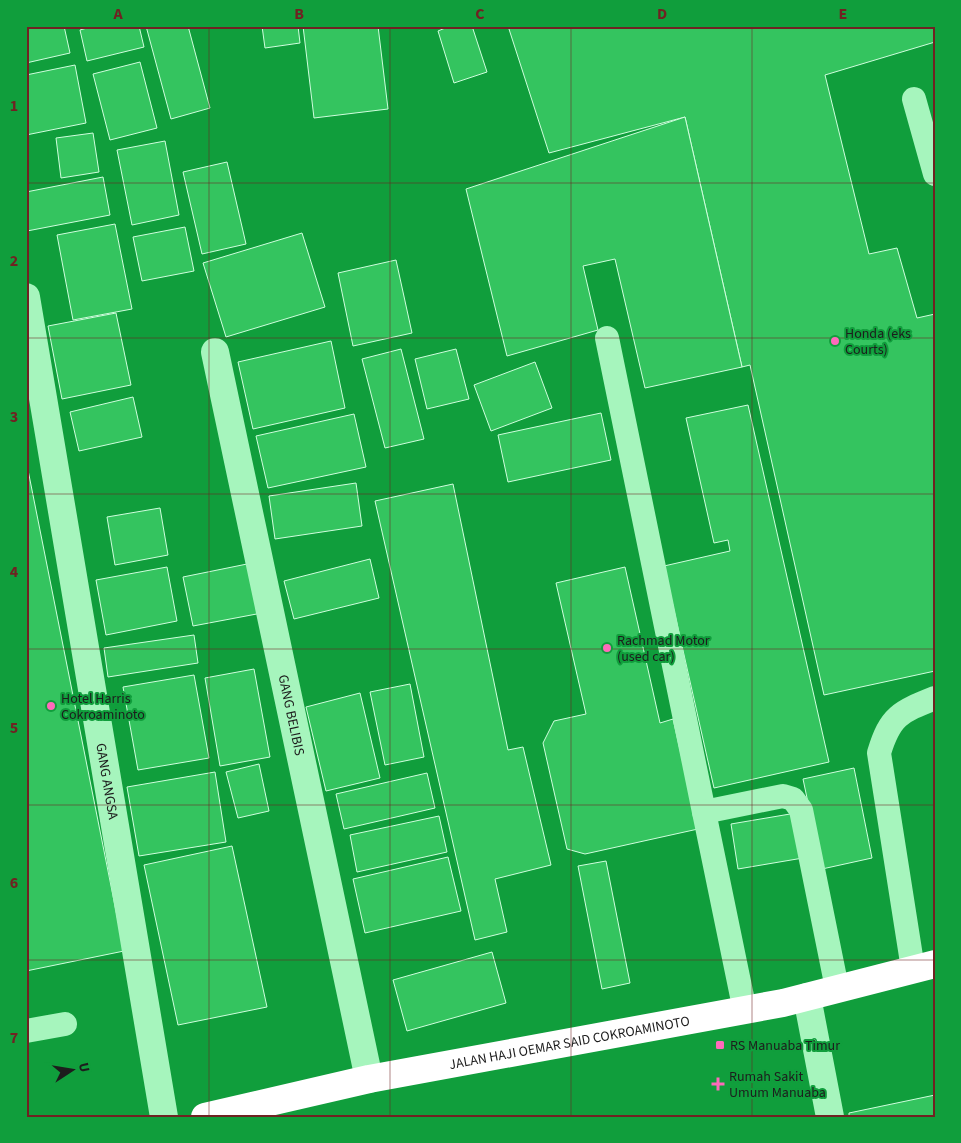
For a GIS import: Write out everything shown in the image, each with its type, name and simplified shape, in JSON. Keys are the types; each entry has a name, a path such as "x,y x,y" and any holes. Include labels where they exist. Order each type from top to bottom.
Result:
{"highway":[{"name":"JALAN HAJI OEMAR SAID COKROAMINOTO","path":"205,1117 369,1079 745,1011 807,997 924,966"}],"street":[{"name":"GANG ANGSA","path":"26,297 164,1117"},
{"name":"GANG BELIBIS","path":"214,352 369,1079"},
{"path":"807,997 830,1117"}],"lane":[{"path":"914,99 935,174"},
{"path":"606,338 745,1011"},
{"path":"924,966 879,753 885,731 903,711 935,698"},
{"path":"704,812 783,796 793,799 801,810 837,988"},
{"path":"26,1031 65,1024"}],"building":[{"path":"64,26 70,53 26,63 26,28"},
{"path":"94,26 139,26 144,47 87,61 80,30"},
{"path":"146,26 188,26 210,108 171,119"},
{"path":"262,26 298,26 300,43 265,48"},
{"path":"303,26 378,26 388,109 314,118"},
{"path":"450,26 472,26 487,72 454,83 438,31"},
{"name":"Honda (eks Courts)","path":"508,26 935,26 935,42 825,75 869,254 897,248 917,318 935,314 935,671 824,695 750,365 742,367 685,117 549,153"},
{"path":"140,62 157,128 110,140 93,74"},
{"path":"75,65 86,123 26,135 26,75"},
{"path":"685,117 742,367 645,388 615,259 583,266 598,330 507,356 466,189"},
{"path":"93,133 99,172 61,178 56,138"},
{"path":"165,141 179,215 132,225 117,150"},
{"path":"227,162 246,244 202,254 183,172"},
{"path":"103,177 110,215 27,231 26,192"},
{"path":"115,224 132,309 73,320 57,235"},
{"path":"185,227 194,271 142,281 133,237"},
{"path":"302,233 325,307 226,337 203,263"},
{"path":"396,260 412,333 353,346 338,273"},
{"path":"116,313 131,385 62,399 48,326"},
{"path":"331,341 345,408 253,429 238,362"},
{"path":"401,349 424,439 385,448 362,359"},
{"path":"456,349 469,399 427,409 415,359"},
{"path":"535,362 552,408 491,431 474,385"},
{"path":"133,397 142,437 79,451 70,412"},
{"path":"748,405 829,762 714,788 664,566 730,551 728,540 714,543 686,418"},
{"path":"601,413 611,460 508,482 498,435"},
{"path":"354,414 366,467 268,488 256,436"},
{"name":"Hotel Harris Cokroaminoto","path":"26,460 124,951 26,971"},
{"path":"356,483 362,526 275,539 269,496"},
{"path":"453,484 508,750 523,747 551,865 495,879 507,932 475,940 375,501"},
{"path":"160,508 168,555 115,565 107,517"},
{"path":"370,559 379,598 294,619 284,581"},
{"path":"252,563 262,613 193,626 183,577"},
{"path":"167,567 177,621 106,635 96,580"},
{"name":"Rachmad Motor (used car)","path":"625,567 660,723 673,719 698,829 585,854 567,849 543,743 554,721 586,714 556,583"},
{"path":"194,635 198,663 108,677 104,648"},
{"path":"254,669 270,757 220,766 205,678"},
{"path":"194,675 209,758 138,770 123,687"},
{"path":"410,684 424,757 385,765 370,692"},
{"path":"360,693 380,778 326,791 306,707"},
{"path":"259,764 269,811 238,818 226,772"},
{"path":"854,768 872,858 822,869 803,779"},
{"path":"215,772 226,842 139,856 127,787"},
{"path":"427,773 435,808 344,829 336,794"},
{"path":"796,813 803,858 738,869 731,824"},
{"path":"439,816 447,852 357,872 350,835"},
{"path":"232,846 267,1007 178,1025 144,865"},
{"path":"448,857 461,911 365,933 353,879"},
{"path":"606,861 630,983 602,989 578,866"},
{"path":"492,952 506,1003 407,1031 393,980"},
{"path":"935,1095 935,1117 849,1117 849,1113"}],"place":[{"name":"Honda (eks Courts)","path":"835,341"},
{"name":"Rachmad Motor (used car)","path":"607,648"},
{"name":"Hotel Harris Cokroaminoto","path":"51,706"},
{"name":"RS Manuaba Timur","path":"720,1045"},
{"name":"Rumah Sakit Umum Manuaba","path":"718,1084"}]}
